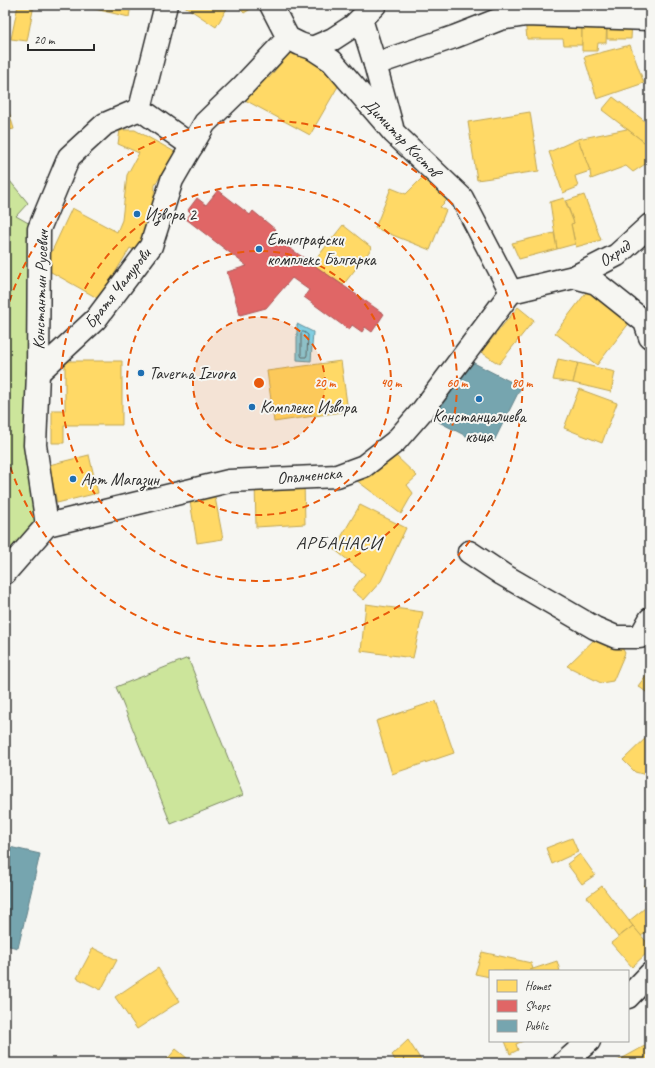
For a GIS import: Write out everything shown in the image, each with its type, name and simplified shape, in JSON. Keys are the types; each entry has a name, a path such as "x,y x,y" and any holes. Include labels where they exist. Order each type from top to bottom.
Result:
{"street":[{"path":"166,5 140,109 192,146"},
{"path":"271,5 288,38"},
{"path":"312,48 333,39 353,26 368,12"},
{"path":"368,12 375,64 394,133"},
{"path":"375,64 454,37 500,19 526,16 650,19"},
{"name":"Димитър Костов","path":"288,38 312,48 332,61 394,133 462,198 511,292"},
{"name":"Братя Чамурови","path":"38,373 96,319 151,246 172,180 205,123 240,89 288,38"},
{"name":"Константин Русевич","path":"47,525 35,445 38,373 39,229 69,157 105,124 140,109"},
{"name":"Охрид","path":"574,277 617,255 650,225"},
{"path":"511,292 574,277 596,283 645,322 650,337"},
{"name":"Опълченска","path":"47,525 229,481 336,476 364,466 396,442 422,411 511,292"},
{"path":"5,573 47,525"},
{"path":"469,552 502,574 595,628 616,637 640,637 650,619"},
{"path":"629,996 650,974"},
{"path":"564,1063 588,1042"}],"green space":[{"path":"5,175 28,203 16,216 39,229 47,525 5,573"},
{"path":"188,658 243,795 171,824 116,687"}],"water":[{"path":"297,324 313,332 311,361 297,360"}],"building: Homes":[{"path":"18,5 34,5 27,41 11,39"},
{"path":"78,5 131,5 129,17"},
{"path":"183,5 229,5 216,27"},
{"path":"237,5 257,5 244,13"},
{"path":"525,19 582,19 582,45 564,45 563,39 527,39"},
{"path":"582,19 607,19 606,43 598,43 597,51 582,51"},
{"path":"607,19 632,21 631,39 607,39"},
{"path":"630,45 644,83 597,99 584,57"},
{"path":"293,48 328,66 341,81 310,135 245,100 263,74 269,78"},
{"path":"613,97 650,125 650,142 648,145 602,110"},
{"path":"5,99 14,129 5,131"},
{"path":"530,112 539,171 477,180 468,122"},
{"path":"627,129 648,145 650,149 650,161 633,172 626,166 591,179 590,171 578,139"},
{"name":"Извора 2","path":"120,130 135,130 175,152 155,185 150,235 136,251 130,248 99,299 44,268 72,208 117,232 122,220 127,175 139,153 118,144"},
{"path":"578,139 590,171 575,176 578,187 563,193 549,152"},
{"path":"431,169 454,193 440,207 446,210 430,250 375,228 391,188 406,194"},
{"path":"584,195 601,240 576,247 571,224 574,223 566,201"},
{"path":"564,198 574,223 571,224 575,244 557,249 550,202"},
{"path":"343,225 372,248 343,285 312,264"},
{"path":"554,233 557,249 519,259 512,243"},
{"path":"588,290 630,322 597,365 555,333"},
{"path":"518,307 534,320 499,364 481,352"},
{"path":"558,359 578,363 573,383 553,380"},
{"path":"65,361 122,361 122,425 64,425 64,443 52,443 52,410 65,410"},
{"path":"341,361 348,411 274,422 267,371"},
{"path":"578,363 615,372 611,392 573,383"},
{"path":"579,389 617,403 602,443 564,428"},
{"path":"394,454 417,476 407,485 413,493 401,514 356,480"},
{"name":"Арт Магазин","path":"89,455 98,493 57,503 49,465"},
{"path":"304,481 305,524 256,527 255,482"},
{"path":"214,492 223,539 197,543 189,495"},
{"path":"360,505 406,528 381,581 364,600 352,590 365,574 334,549"},
{"path":"366,604 423,612 413,658 361,651"},
{"path":"600,634 620,644 625,653 613,681 601,683 567,666"},
{"path":"650,670 650,695 638,686"},
{"path":"436,701 454,753 392,774 376,721"},
{"path":"650,734 650,776 635,772 623,760"},
{"path":"572,838 578,852 552,864 546,848"},
{"path":"580,854 595,875 582,884 567,864"},
{"path":"650,881 650,893 644,886"},
{"path":"602,886 633,926 618,937 587,897"},
{"path":"645,908 650,915 650,936 647,932 641,936 629,921"},
{"path":"633,926 650,946 650,950 632,967 611,943"},
{"path":"93,948 117,960 101,990 77,978"},
{"path":"482,952 531,963 533,969 489,970 489,977 475,974"},
{"path":"557,961 560,970 530,970"},
{"path":"158,968 180,1001 137,1029 115,997"},
{"path":"408,1040 423,1063 397,1063 392,1055"},
{"path":"505,1042 521,1042 516,1044 518,1050 510,1054"},
{"path":"650,1043 650,1063 614,1063"},
{"path":"176,1049 193,1063 164,1063"}],"building: Shops":[{"name":"Етнографски комплекс Българка","path":"218,190 250,215 253,211 276,230 271,235 384,314 372,332 365,327 362,332 352,325 349,330 304,297 309,290 292,278 266,308 240,315 227,272 247,266 186,219 191,213 188,210 197,198 206,205"}],"building: Public":[{"name":"Констанцалиева къща","path":"464,358 521,387 493,443 471,432 468,437 439,422 443,413 438,410"},
{"path":"5,846 40,854 18,948 5,945"}],"place":[{"name":"Извора 2","path":"137,214"},
{"name":"Етнографски комплекс Българка","path":"259,249"},
{"name":"Taverna Izvora","path":"141,373"},
{"name":"Констанцалиева къща","path":"479,399"},
{"name":"Комплекс Извора","path":"252,407"},
{"name":"Арт Магазин","path":"73,479"}],"district":[{"name":"АРБАНАСИ","path":"339,542"}]}
